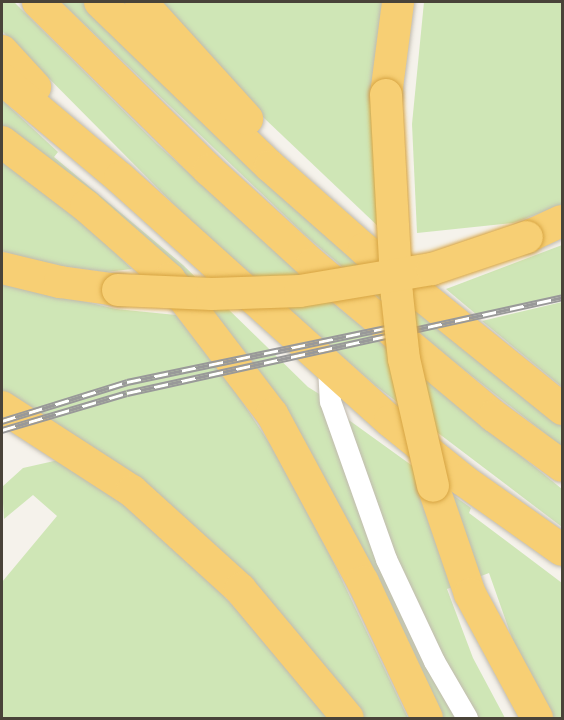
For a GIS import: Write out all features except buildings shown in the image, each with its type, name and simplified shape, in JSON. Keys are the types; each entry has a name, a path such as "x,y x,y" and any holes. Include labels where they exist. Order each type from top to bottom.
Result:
{"highway":[{"path":"38,2 209,170 312,264 494,416 562,466"},
{"path":"100,2 270,166 364,249 562,409"},
{"path":"141,2 364,249"},
{"path":"398,2 386,95 398,305 404,359 433,486 470,594 537,718"},
{"path":"2,51 120,178"},
{"path":"2,79 120,178 328,366 463,480 562,550"},
{"path":"2,142 86,206 169,279 273,414 363,582 427,718"},
{"path":"2,268 60,282 118,290 212,294 300,291 432,269 527,237 562,221"},
{"path":"2,407 132,491 240,589 348,718"}],"lane":[{"path":"328,366 330,401 386,559 434,661 467,718"}],"green space":[{"path":"2,2 14,2 157,144 339,308 562,489 562,527 376,386 213,244 2,31"},
{"path":"61,2 88,2 459,344 562,426 562,447 448,357 305,235"},
{"path":"162,2 390,2 382,230 244,99"},
{"path":"424,2 562,2 562,205 513,223 417,233 412,124"},
{"path":"2,100 58,152 54,157 183,265 308,387 324,397 460,718 433,718 256,383 2,134"},
{"path":"2,160 83,222 132,269 106,272 44,264 2,251"},
{"path":"562,245 562,296 477,315 446,289"},
{"path":"2,282 116,309 176,315 235,391 272,447 331,557 408,718 359,718 340,695 2,394"},
{"path":"562,302 562,387 482,321"},
{"path":"346,418 471,508 469,513 562,583 562,718 550,718 519,658 489,573 447,589 473,658 505,718 473,718 413,609"},
{"path":"63,459 136,513 205,576 290,667 330,718 2,718 2,582 57,516 33,495 4,519 2,487 23,468"}],"railway":[{"path":"2,430 127,393 562,297"},
{"path":"2,421 127,382 404,324"}]}
